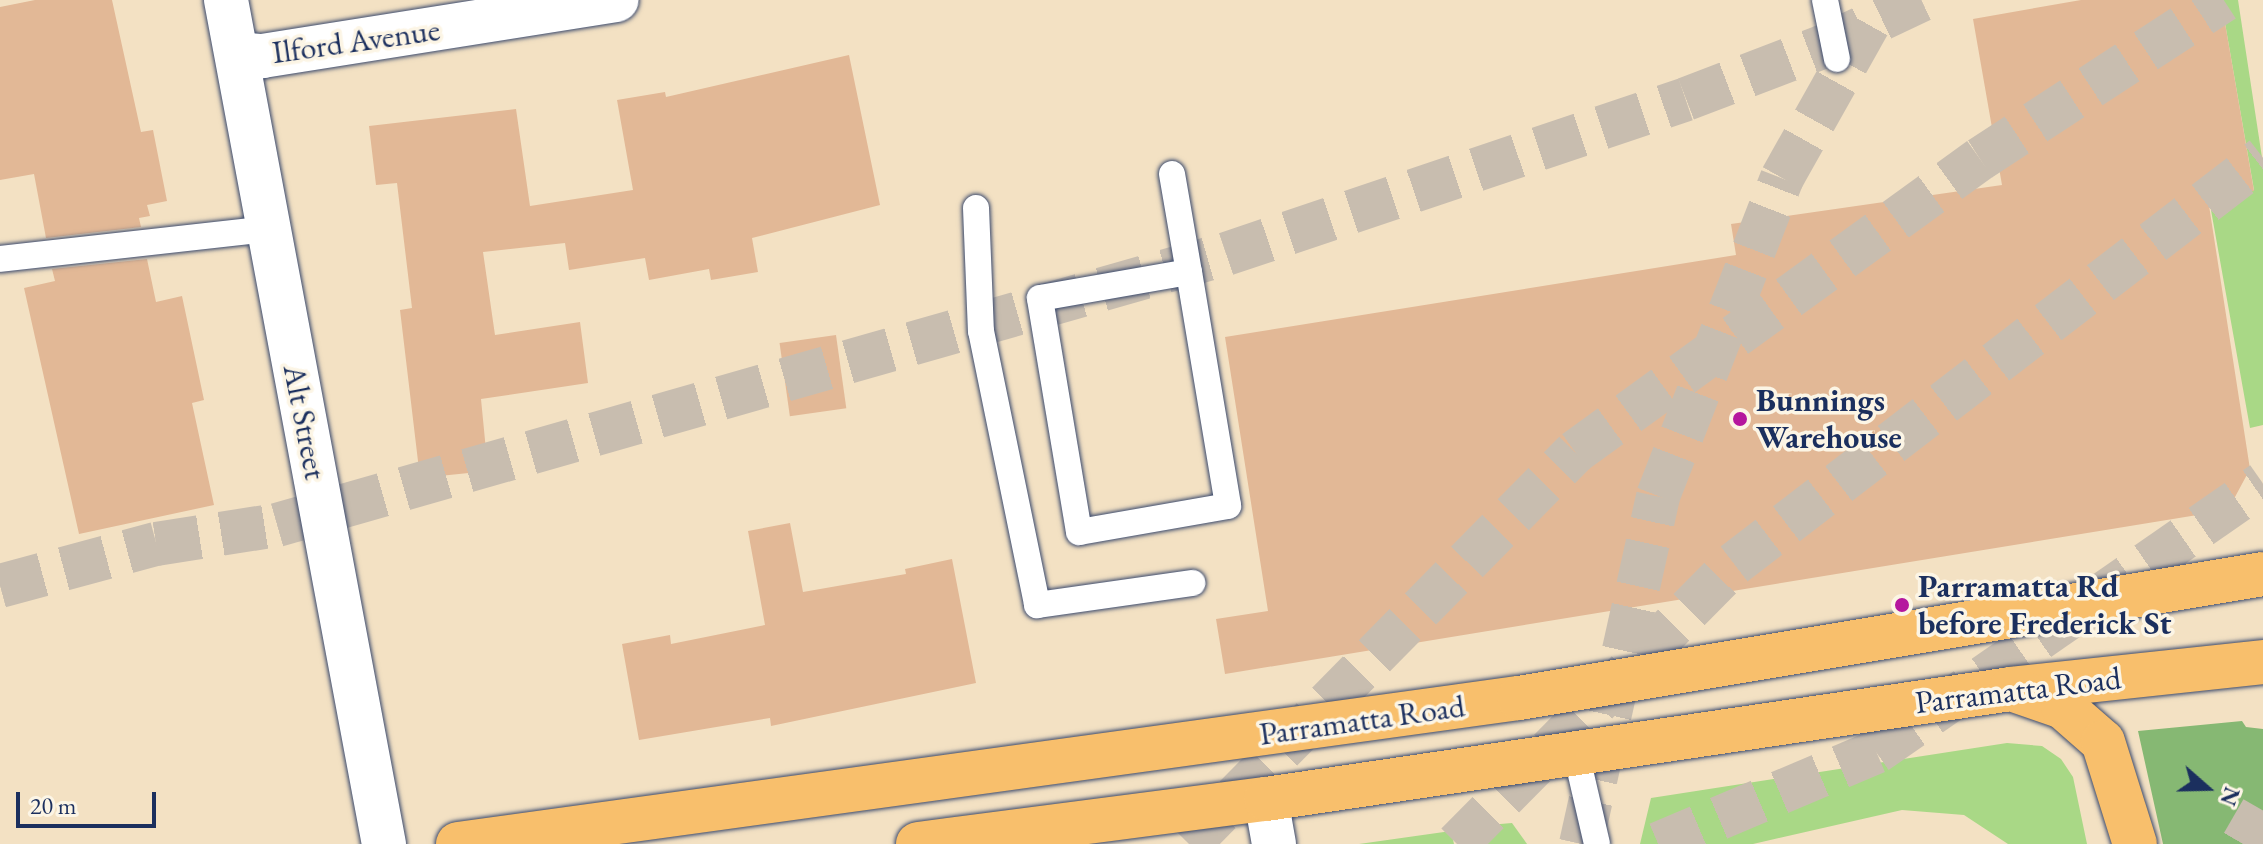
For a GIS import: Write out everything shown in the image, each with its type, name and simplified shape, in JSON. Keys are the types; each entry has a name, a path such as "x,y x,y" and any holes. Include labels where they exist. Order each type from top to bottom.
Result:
{"main road":[{"name":"Parramatta Road","path":"458,844 1503,700 2263,574"},
{"name":"Parramatta Road","path":"918,844 1266,799 2011,689 2263,662"},
{"path":"2011,689 2063,707 2103,742 2135,844"}],"street":[{"name":"Alt Street","path":"226,0 384,844"},
{"name":"Ilford Avenue","path":"237,54 262,56 617,0"},
{"path":"1266,799 1274,844"}],"lane":[{"path":"1825,0 1837,59"},
{"path":"1172,174 1189,272 1228,506 1079,532 1040,298 1189,272"},
{"path":"976,208 981,331 1037,605 1192,583"},
{"path":"0,259 267,229"},
{"path":"1576,753 1597,844"}],"green space":[{"path":"2221,0 2238,0 2263,164 2263,425 2250,428 2209,199 2254,190"},
{"path":"2242,721 2246,727 2263,729 2263,844 2163,844 2138,731"},
{"path":"2007,743 2042,746 2061,759 2073,777 2087,844 2008,844 1964,815 1902,810 1753,844 1640,844 1651,798"},
{"path":"1512,823 1527,844 1480,844 1477,826"},
{"path":"1451,831 1454,844 1359,844"}],"building":[{"path":"35,0 112,0 141,132 153,130 167,201 147,205 150,216 139,218 141,227 46,238 34,174 0,180 0,7"},
{"name":"Bunnings Warehouse","path":"2081,0 2221,0 2254,191 2208,199 2250,469 2228,510 1225,674 1216,619 1268,611 1225,337 1736,255 1731,224 2002,185 1973,19"},
{"path":"849,55 880,205 752,238 758,272 711,280 709,269 649,280 645,258 569,270 565,243 483,252 495,335 580,322 588,383 481,399 488,471 420,478 400,310 412,308 397,183 376,185 369,126 516,109 530,206 633,190 617,100 665,92 666,97"},
{"path":"147,259 156,302 182,296 204,400 192,403 214,505 79,534 24,288 55,281 52,269"},
{"path":"836,335 846,408 790,416 780,343"},
{"path":"790,523 803,592 906,574 905,569 952,559 976,683 771,726 770,718 639,740 622,644 670,635 671,644 765,625 748,531"}],"tunnel":[{"path":"0,586 156,544 277,525 1226,254 1686,99 1822,47 1921,0"},
{"path":"1189,844 1575,452 1980,159 2224,0"},
{"path":"1581,844 1658,496 1782,178 1870,21"},
{"path":"1457,844 1734,564 2263,158"},
{"path":"1658,844 1876,752 2263,483"},
{"path":"2243,844 2263,810"}],"place":[{"name":"Bunnings Warehouse","path":"1740,419"},
{"name":"Parramatta Rd before Frederick St","path":"1902,605"}]}
